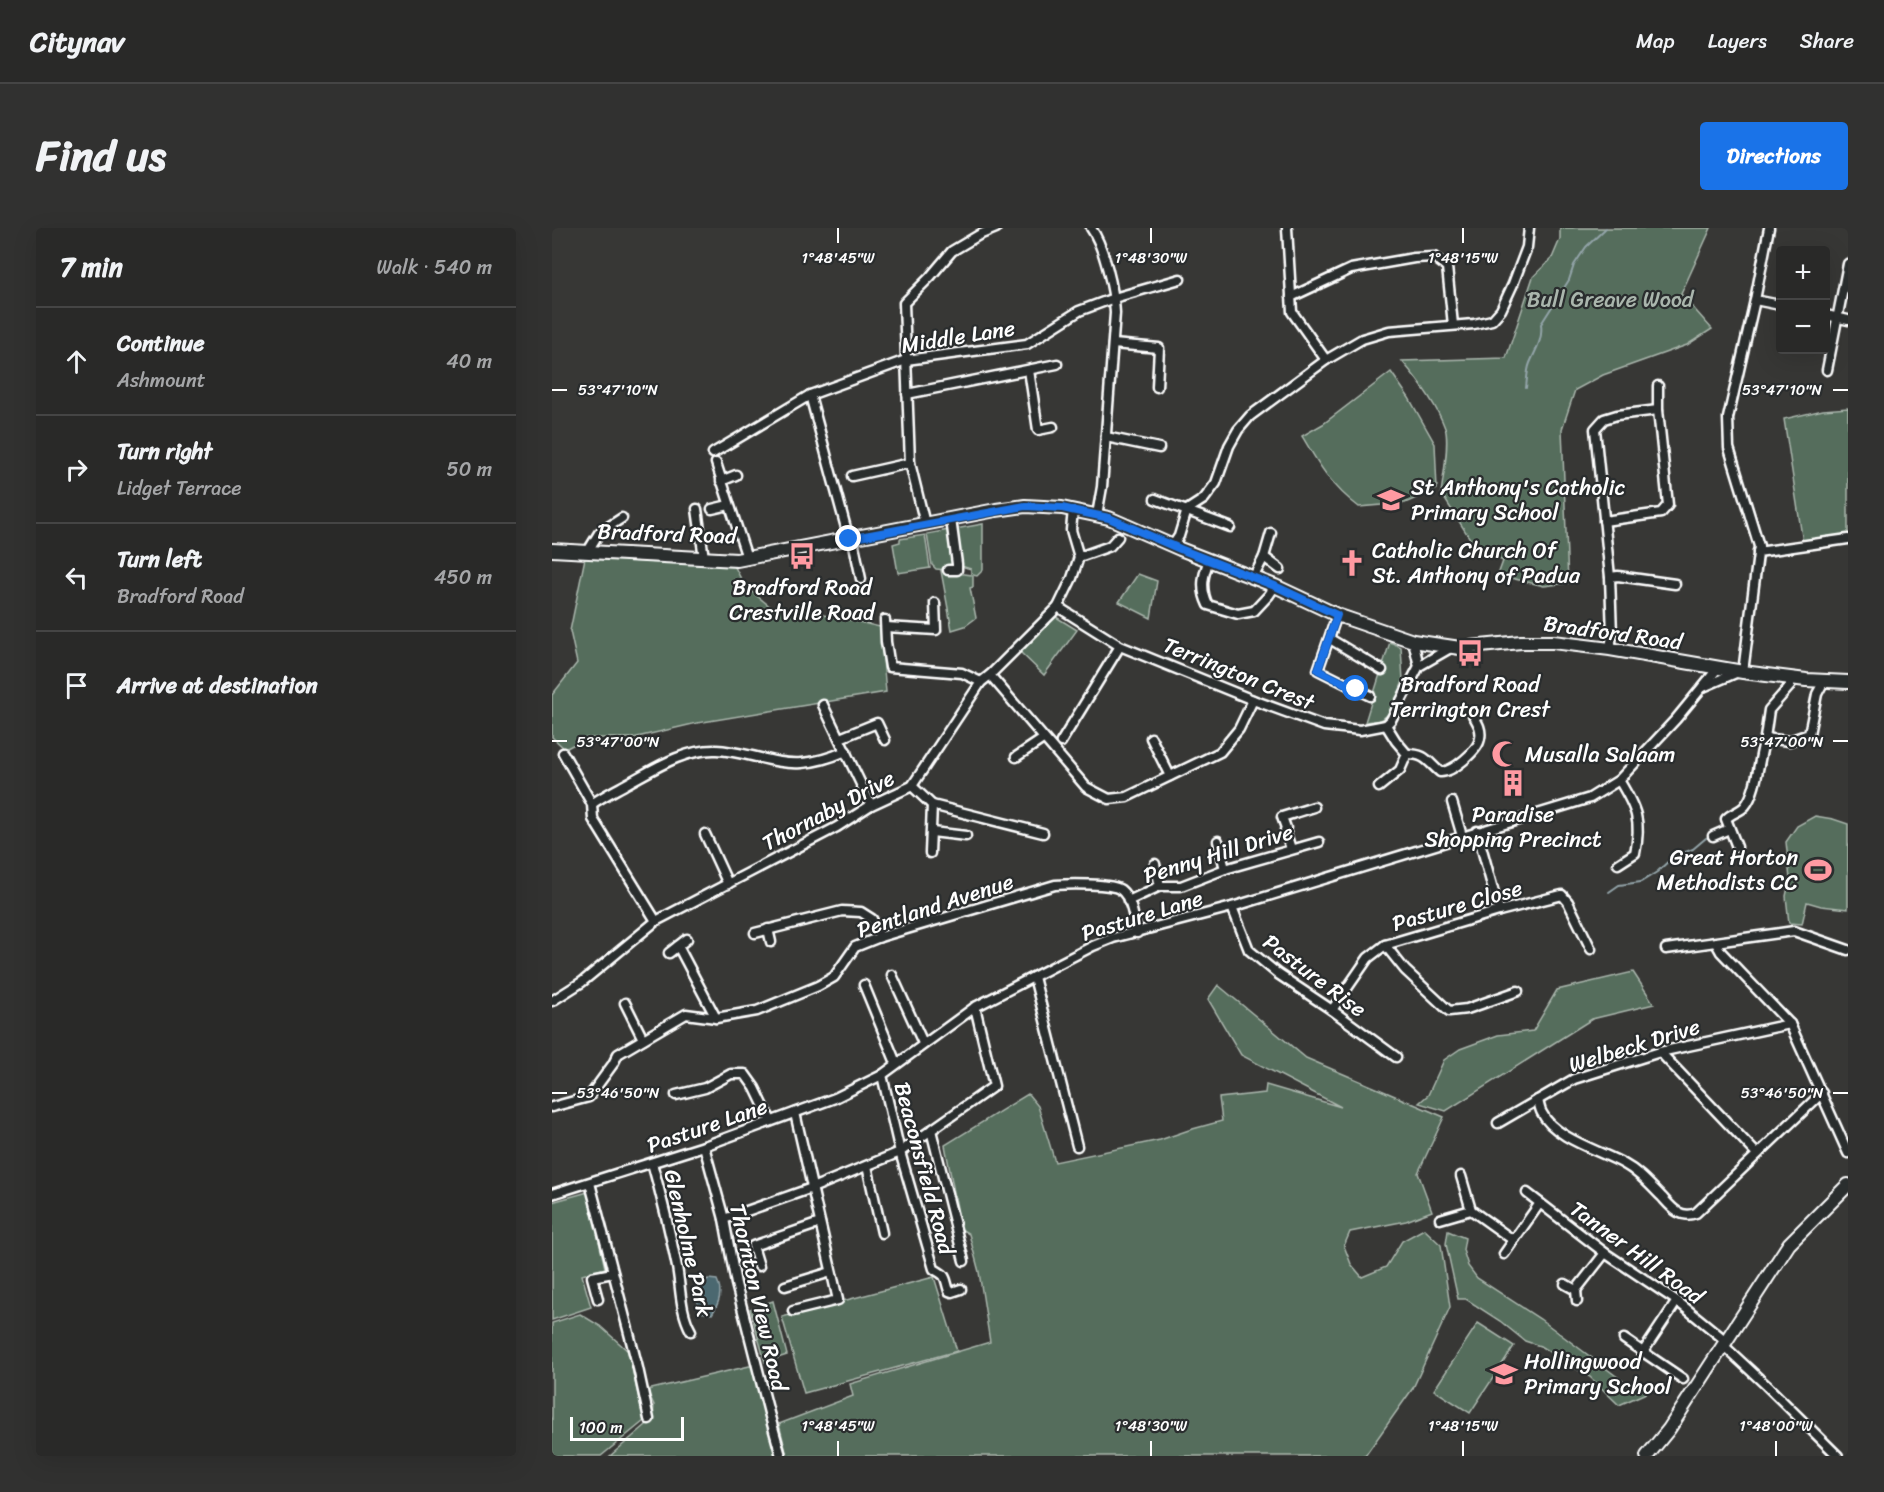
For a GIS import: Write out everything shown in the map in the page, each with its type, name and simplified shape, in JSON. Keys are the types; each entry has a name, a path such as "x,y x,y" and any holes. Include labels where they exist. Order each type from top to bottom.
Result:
{"street":[{"path":"925,524 910,463 904,303 952,251 979,234 996,228"},
{"path":"1287,228 1292,312 1326,360"},
{"path":"1173,546 1179,537 1187,510 1204,499 1216,483 1229,446 1238,430 1250,416 1326,360 1362,339 1389,331 1473,324 1492,320 1501,310 1527,247 1529,228"},
{"path":"1741,672 1759,546 1729,448 1728,418 1769,228"},
{"path":"1095,230 1114,298 1113,344 1102,487 1096,515"},
{"path":"1291,297 1350,269 1414,258 1434,257 1447,267 1453,325"},
{"path":"1827,370 1848,264"},
{"name":"Middle Lane","path":"713,453 810,394 906,360 1027,344 1079,311 1114,298 1180,279"},
{"path":"1755,300 1776,304"},
{"path":"1830,316 1848,320"},
{"path":"1113,344 1159,348 1157,387"},
{"path":"908,394 1057,364"},
{"path":"1029,370 1038,430 1053,427"},
{"path":"1604,521 1661,513 1668,505 1658,410 1658,386"},
{"path":"810,394 850,539 854,545 861,579"},
{"path":"1610,649 1612,635 1610,577 1595,429 1604,420 1617,415 1658,410"},
{"path":"1106,437 1159,448"},
{"path":"716,463 747,558"},
{"path":"852,476 910,463"},
{"path":"721,480 736,475"},
{"path":"1155,499 1230,527"},
{"path":"712,509 729,505"},
{"name":"Bradford Road","path":"552,550 737,560 1025,506 1073,510 1109,518 1275,586 1337,615 1413,641 1460,648 1521,642 1553,642 1610,649 1741,672 1848,682"},
{"path":"697,509 704,558"},
{"path":"1073,510 1071,530 1079,557 1110,546 1118,537"},
{"path":"588,551 599,533 622,518"},
{"path":"951,519 956,570"},
{"path":"1253,578 1264,557 1271,533"},
{"path":"1758,552 1848,539"},
{"name":"Thornaby Drive","path":"552,1001 582,982 656,921 837,827 871,805 912,786 981,682 1058,607 1079,557"},
{"path":"1264,557 1280,569"},
{"path":"1209,560 1203,574 1203,591 1208,605 1238,614 1254,611 1269,596 1275,586"},
{"path":"1610,577 1618,576 1675,584"},
{"path":"935,603 936,630 885,624 885,642 890,667 962,673 981,682"},
{"name":"Terrington Crest","path":"1058,607 1120,646 1324,726 1360,730 1386,725"},
{"path":"1337,615 1318,670 1370,696"},
{"path":"1329,639 1382,670"},
{"path":"1413,641 1419,666"},
{"path":"1061,742 1120,646"},
{"path":"1452,647 1419,666 1386,725 1407,754 1424,757 1444,773 1463,761 1479,744 1480,732 1473,715"},
{"name":"Pasture Lane","path":"552,1194 704,1146 835,1098 882,1075 975,1007 1113,938 1232,907 1590,798 1619,780 1676,719 1718,668"},
{"name":"Pasture Lane","path":"1701,689 1741,672"},
{"path":"990,675 1086,788 1109,799 1127,797 1220,752 1239,729 1253,700"},
{"path":"1737,847 1726,819 1745,806 1754,788 1769,710 1790,686 1790,678"},
{"path":"1765,738 1789,741 1809,734 1817,694 1824,681"},
{"path":"823,705 871,805"},
{"path":"840,738 877,723 885,740"},
{"path":"1151,738 1170,776"},
{"path":"1016,757 1043,739"},
{"path":"592,804 667,762 690,754 713,750 736,751 765,759 800,763 823,760 846,751"},
{"path":"562,753 592,804 593,819 656,921"},
{"path":"1379,787 1400,770 1407,754"},
{"path":"1618,864 1635,853 1639,835 1636,813 1619,780"},
{"path":"912,786 932,805 1043,833"},
{"path":"1452,801 1462,836"},
{"path":"930,853 932,805"},
{"path":"1291,849 1282,817 1314,807"},
{"path":"1713,836 1729,829"},
{"path":"1477,831 1499,911"},
{"path":"932,832 966,836"},
{"path":"705,834 728,884"},
{"path":"1218,840 1225,869"},
{"name":"Penny Hill Drive","path":"1128,901 1160,886 1182,886 1225,869 1319,842"},
{"path":"1155,864 1160,886"},
{"name":"Pentland Avenue","path":"552,1107 589,1097 618,1054 686,1014 716,1018 757,1011 834,977 855,947 880,937 1055,885 1113,887 1121,890 1128,901"},
{"name":"Pasture Close","path":"1332,1010 1368,958 1385,945 1562,895 1568,902 1591,949"},
{"path":"1128,901 1137,933"},
{"name":"Pasture Rise","path":"1232,907 1249,950 1278,974 1332,1010 1395,1057"},
{"path":"755,933 842,911 861,912 872,919 880,937"},
{"path":"768,929 771,942"},
{"path":"1666,949 1716,944 1794,931 1848,950"},
{"path":"669,953 687,939"},
{"path":"1716,944 1790,1024 1848,1153"},
{"path":"1385,945 1405,970 1449,1011 1467,1009 1518,991"},
{"path":"678,946 716,1018"},
{"path":"892,975 923,1043"},
{"path":"1034,977 1077,1146"},
{"path":"864,985 896,1063"},
{"path":"625,1003 643,1039"},
{"path":"724,1219 812,1188 900,1152 994,1086 975,1007"},
{"name":"Welbeck Drive","path":"1497,1123 1574,1079 1660,1052 1790,1024"},
{"path":"1660,1052 1756,1154"},
{"path":"676,1095 705,1088 731,1074 745,1074 755,1088 771,1121"},
{"name":"Beaconsfield Road","path":"882,1075 900,1152 934,1269 945,1276 950,1291 962,1289"},
{"path":"1538,1100 1542,1113 1561,1132 1623,1163 1636,1172 1676,1212 1686,1215 1696,1213 1822,1093"},
{"path":"793,1311 838,1300 795,1113"},
{"path":"931,1130 964,1261"},
{"name":"Thornton View Road","path":"704,1146 724,1219 736,1284 782,1456"},
{"name":"Glenholme Park","path":"652,1163 666,1213 682,1310 691,1331"},
{"path":"867,1166 882,1233"},
{"path":"1461,1176 1472,1210 1513,1240"},
{"path":"590,1183 649,1419"},
{"path":"1647,1456 1669,1429 1789,1244 1848,1185"},
{"name":"Tanner Hill Road","path":"1527,1193 1605,1253 1677,1301 1724,1343 1838,1456"},
{"path":"1504,1254 1540,1203"},
{"path":"1440,1219 1472,1210"},
{"path":"759,1266 753,1246 820,1223"},
{"path":"1577,1301 1576,1290 1605,1253"},
{"path":"785,1286 831,1272"},
{"path":"598,1299 592,1277 613,1273"},
{"path":"1565,1284 1576,1290"},
{"path":"1643,1352 1677,1301"},
{"path":"1624,1339 1683,1379"}],"green space":[{"name":"Bull Greave Wood","path":"1560,228 1711,228 1681,294 1712,329 1687,345 1603,375 1575,390 1562,429 1568,583 1544,586 1498,575 1503,561 1474,545 1441,493 1446,451 1445,428 1427,393 1402,361 1506,358 1533,277 1552,258 1560,239"},
{"path":"1391,372 1409,398 1435,444 1437,489 1405,503 1359,507 1333,483 1302,436 1323,424"},
{"path":"1848,408 1848,536 1803,543 1784,419 1823,410"},
{"path":"983,524 983,570 977,576 973,575 973,587 970,588 976,618 965,626 952,630 941,571 971,575 971,569 961,566 955,529"},
{"path":"949,530 953,564 946,570 936,569 932,565 927,534"},
{"path":"925,535 930,568 898,573 893,544 900,542 900,539"},
{"path":"585,558 734,565 752,592 771,607 842,618 880,627 886,692 697,723 633,738 586,738 565,749 552,737 552,695 577,663 570,631"},
{"path":"1138,574 1157,581 1151,618 1119,602"},
{"path":"1056,617 1077,630 1044,675 1019,651"},
{"path":"1390,642 1401,647 1403,681 1392,711 1381,720 1365,722"},
{"name":"Great Horton Methodists CC","path":"1815,816 1848,824 1848,909 1807,902 1802,924 1789,923 1786,896 1790,879 1786,842 1797,826"},
{"path":"1633,972 1654,1004 1592,1019 1446,1111 1419,1103 1428,1095 1444,1060 1460,1049 1498,1035 1533,1031 1557,990"},
{"path":"1218,985 1306,1058 1444,1117 1418,1173 1432,1211 1406,1221 1350,1232 1344,1246 1351,1264 1362,1277 1386,1267 1402,1241 1424,1229 1441,1245 1450,1307 1413,1388 1365,1456 787,1456 779,1424 853,1396 850,1384 990,1342 979,1272 969,1234 961,1229 945,1145 1028,1094 1038,1106 1055,1162 1160,1140 1222,1121 1219,1098 1265,1093 1266,1085 1341,1107 1241,1055 1208,999"},
{"path":"588,1192 605,1268 582,1275 591,1307 552,1320 552,1202"},
{"path":"1448,1231 1465,1238 1463,1250 1468,1266 1477,1278 1540,1319 1631,1387 1655,1389 1619,1405 1590,1377 1540,1346 1525,1341 1466,1299 1458,1299 1446,1244"},
{"path":"934,1277 957,1351 804,1393 782,1317"},
{"path":"773,1301 787,1355 765,1362 750,1309"},
{"path":"580,1314 600,1326 628,1351 644,1421 601,1456 552,1456 552,1323"},
{"path":"1478,1323 1514,1346 1470,1413 1434,1390"},
{"path":"754,1365 778,1456 610,1456 653,1419 654,1405 647,1390"}],"water":[{"path":"708,1279 717,1280 720,1289 718,1302 712,1314 700,1312 698,1302 700,1290"}],"waterway":[{"path":"1526,388 1529,366 1540,340 1541,324 1569,280 1574,265 1586,247 1606,228"},
{"path":"1609,892 1619,885 1641,882 1657,872 1673,857 1693,849 1706,838"}],"place":[{"name":"St Anthony's Catholic Primary School","path":"1391,500"},
{"name":"Bradford Road Crestville Road","path":"802,556"},
{"name":"Catholic Church Of St. Anthony of Padua","path":"1352,563"},
{"name":"Bradford Road Terrington Crest","path":"1470,653"},
{"name":"Musalla Salaam","path":"1505,754"},
{"name":"Paradise Shopping Precinct","path":"1513,783"},
{"name":"Great Horton Methodists CC","path":"1818,870"},
{"name":"Hollingwood Primary School","path":"1504,1374"}],"route":[{"path":"849,539 1025,506 1062,508 1109,518 1275,586 1337,615 1318,670 1356,689"}]}
